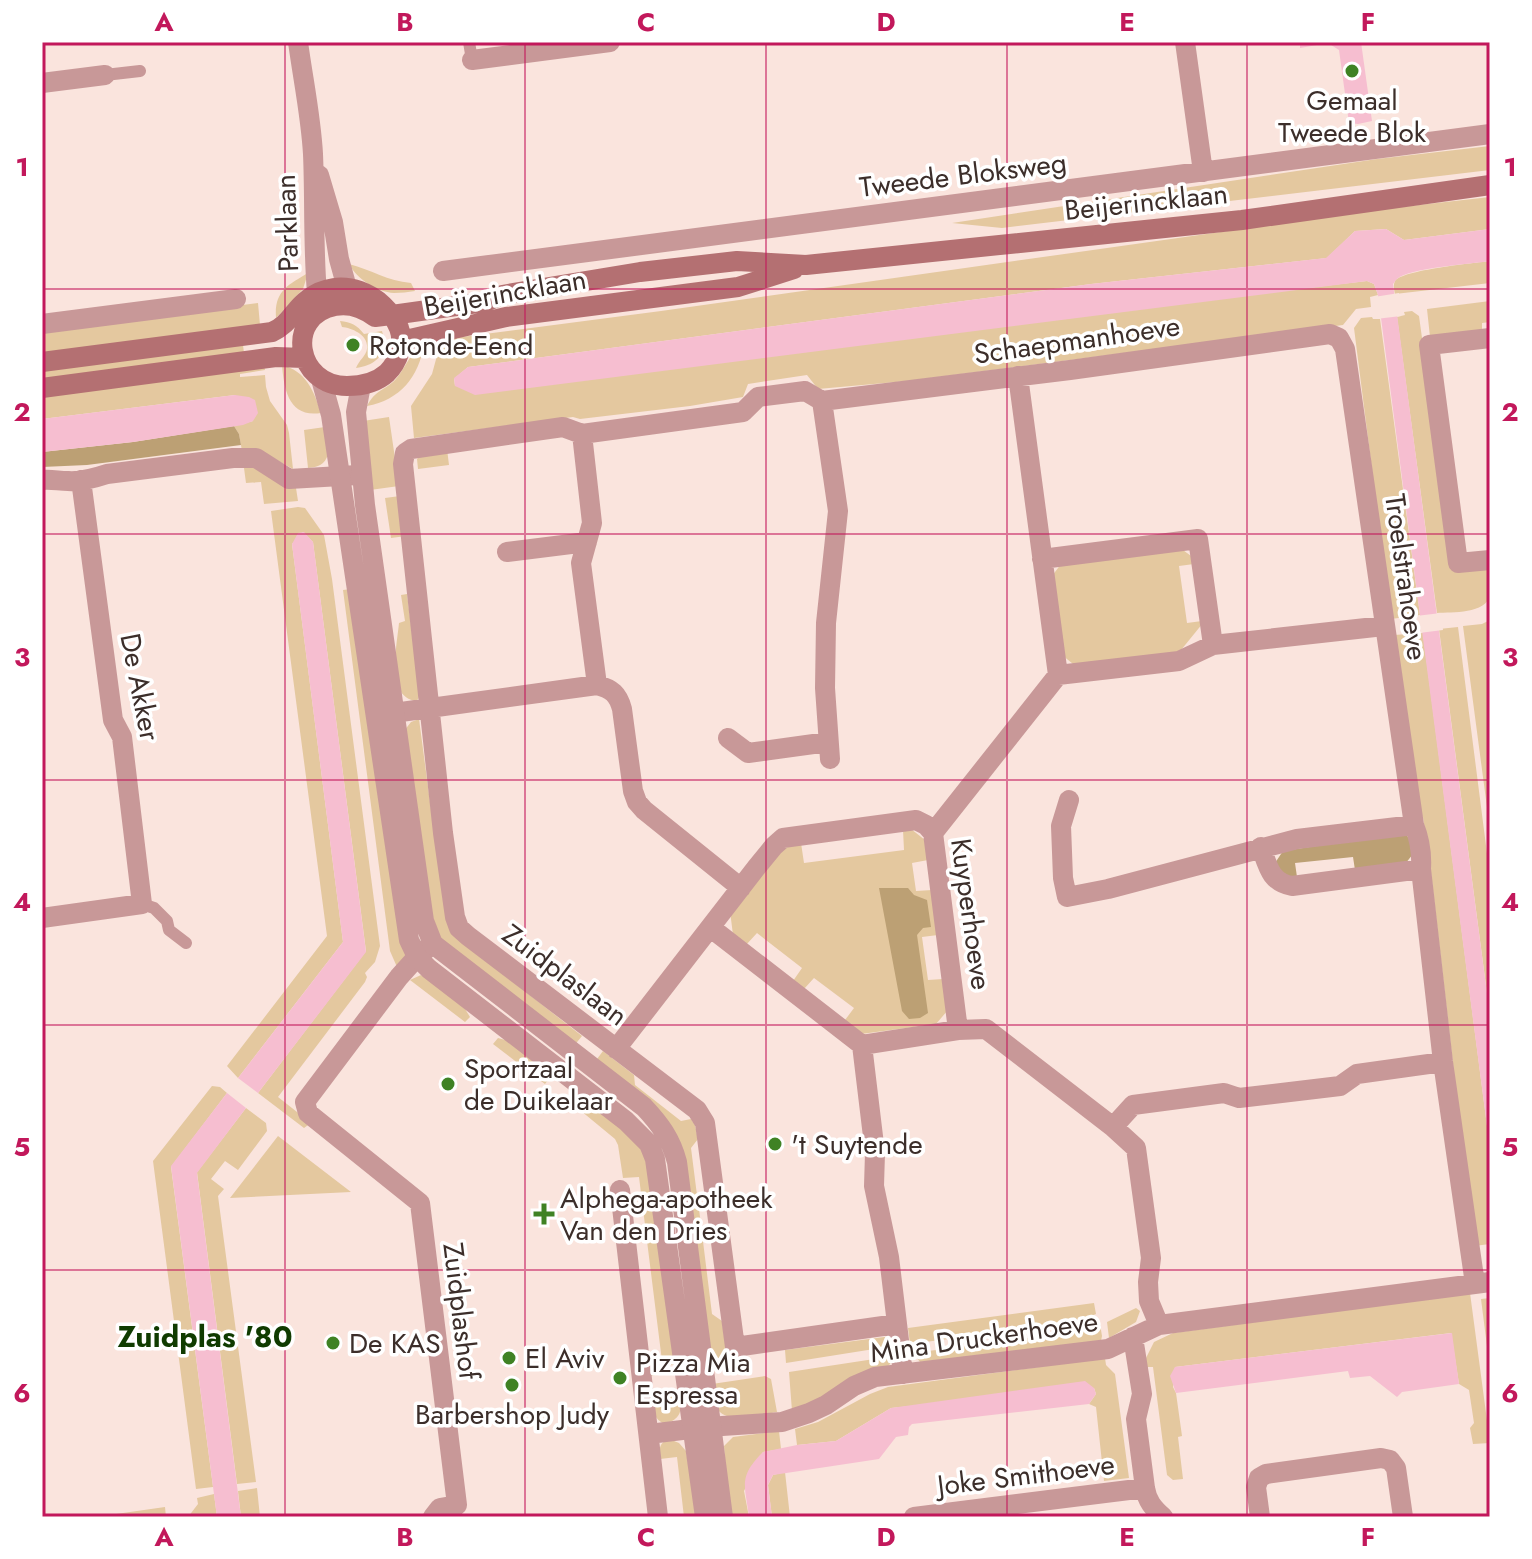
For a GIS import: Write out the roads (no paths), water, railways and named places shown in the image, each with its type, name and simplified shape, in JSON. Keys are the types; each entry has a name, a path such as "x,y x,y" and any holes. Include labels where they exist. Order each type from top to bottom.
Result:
{"main road":[{"name":"Beijerincklaan","path":"386,309 485,302 502,295 640,272 737,261 806,265 1242,220 1490,185"},
{"name":"Beijerincklaan","path":"401,341 506,317 738,287 806,265"},
{"path":"332,288 347,288 365,292 386,309 399,327 401,341 398,357 389,370 376,380 341,386 321,379 311,371 302,345 318,302 332,288"},
{"path":"42,362 272,332 287,323 298,308 318,302 332,306 347,305 375,317 386,309"},
{"path":"42,388 276,357 304,358"}],"street":[{"name":"Parklaan","path":"298,42 313,153 313,225 318,302"},
{"path":"470,51 610,42"},
{"path":"1185,42 1203,172"},
{"path":"42,83 105,75"},
{"name":"Tweede Bloksweg","path":"443,271 1490,134"},
{"name":"Parklaan","path":"313,153 333,222 347,288"},
{"path":"42,324 236,299"},
{"name":"Schaepmanhoeve","path":"405,453 421,446 563,427 582,434 743,412 758,397 805,391 822,401 1330,334 1339,338"},
{"name":"Troelstrahoeve","path":"1339,338 1345,349 1414,825 1421,847 1443,1062 1482,1283"},
{"path":"1490,338 1429,345 1458,563 1490,560"},
{"path":"1018,376 1058,675"},
{"path":"321,379 331,415 339,477 385,714"},
{"path":"361,385 356,412 409,940 425,950 429,969 626,1121 649,1144 655,1159 701,1428 723,1517"},
{"path":"728,738 748,753 829,750 825,688 826,623 838,511 822,401"},
{"path":"582,434 592,523 581,563 597,685"},
{"name":"Zuidplaslaan","path":"405,453 403,464 443,833 459,928 697,1110 705,1123 735,1347 897,1324"},
{"path":"42,480 81,480 233,458 256,458 289,479 362,474"},
{"name":"De Akker","path":"81,480 113,720 122,737 142,904"},
{"path":"1042,559 1198,539 1213,645"},
{"path":"507,552 587,542"},
{"path":"933,833 1058,675 1179,661 1213,645 1384,626"},
{"path":"385,714 597,685 611,689 619,697 622,709 637,802 741,888"},
{"path":"1069,800 1061,826 1067,897 1297,839 1414,825"},
{"name":"Kuyperhoeve","path":"616,1049 783,838 916,820 933,833 958,1030 862,1045"},
{"path":"1261,847 1272,875 1281,884 1292,886 1421,869"},
{"path":"42,918 142,904"},
{"path":"711,928 862,1045 875,1153 874,1186 889,1257 903,1374"},
{"name":"Zuidplashof","path":"425,950 305,1102 308,1113 420,1203 458,1511 440,1508 433,1517"},
{"path":"958,1030 986,1029 1136,1148 1151,1258 1149,1301 1159,1325"},
{"path":"1113,1127 1133,1105 1224,1093 1239,1098 1340,1086 1357,1074 1443,1062"},
{"path":"620,1190 658,1517"},
{"name":"Mina Druckerhoeve","path":"649,1434 782,1422 826,1405 854,1386 875,1377 1108,1349 1159,1325 1482,1283"},
{"path":"1133,1337 1142,1394 1136,1419 1145,1488 1153,1508 1163,1517"},
{"path":"701,1428 705,1517"},
{"path":"1260,1517 1256,1487 1259,1478 1266,1474 1381,1458 1390,1460 1396,1468 1403,1517"},
{"name":"Joke Smithoeve","path":"914,1517 1145,1488"}],"lane":[{"path":"105,75 140,71"},
{"path":"142,904 154,908 167,921 169,930 186,943"}],"place":[{"name":"Gemaal Tweede Blok","path":"1352,71"},
{"name":"Rotonde-Eend","path":"353,345"},
{"name":"Sportzaal de Duikelaar","path":"448,1084"},
{"name":"'t Suytende","path":"775,1144"},
{"name":"Alphega-apotheek Van den Dries","path":"544,1214"},
{"name":"De KAS","path":"333,1343"},
{"name":"El Aviv","path":"509,1358"},
{"name":"Pizza Mia Espressa","path":"620,1378"},
{"name":"Barbershop Judy","path":"512,1385"}],"district":[{"name":"Zuidplas '80","path":"205,1336"}]}
